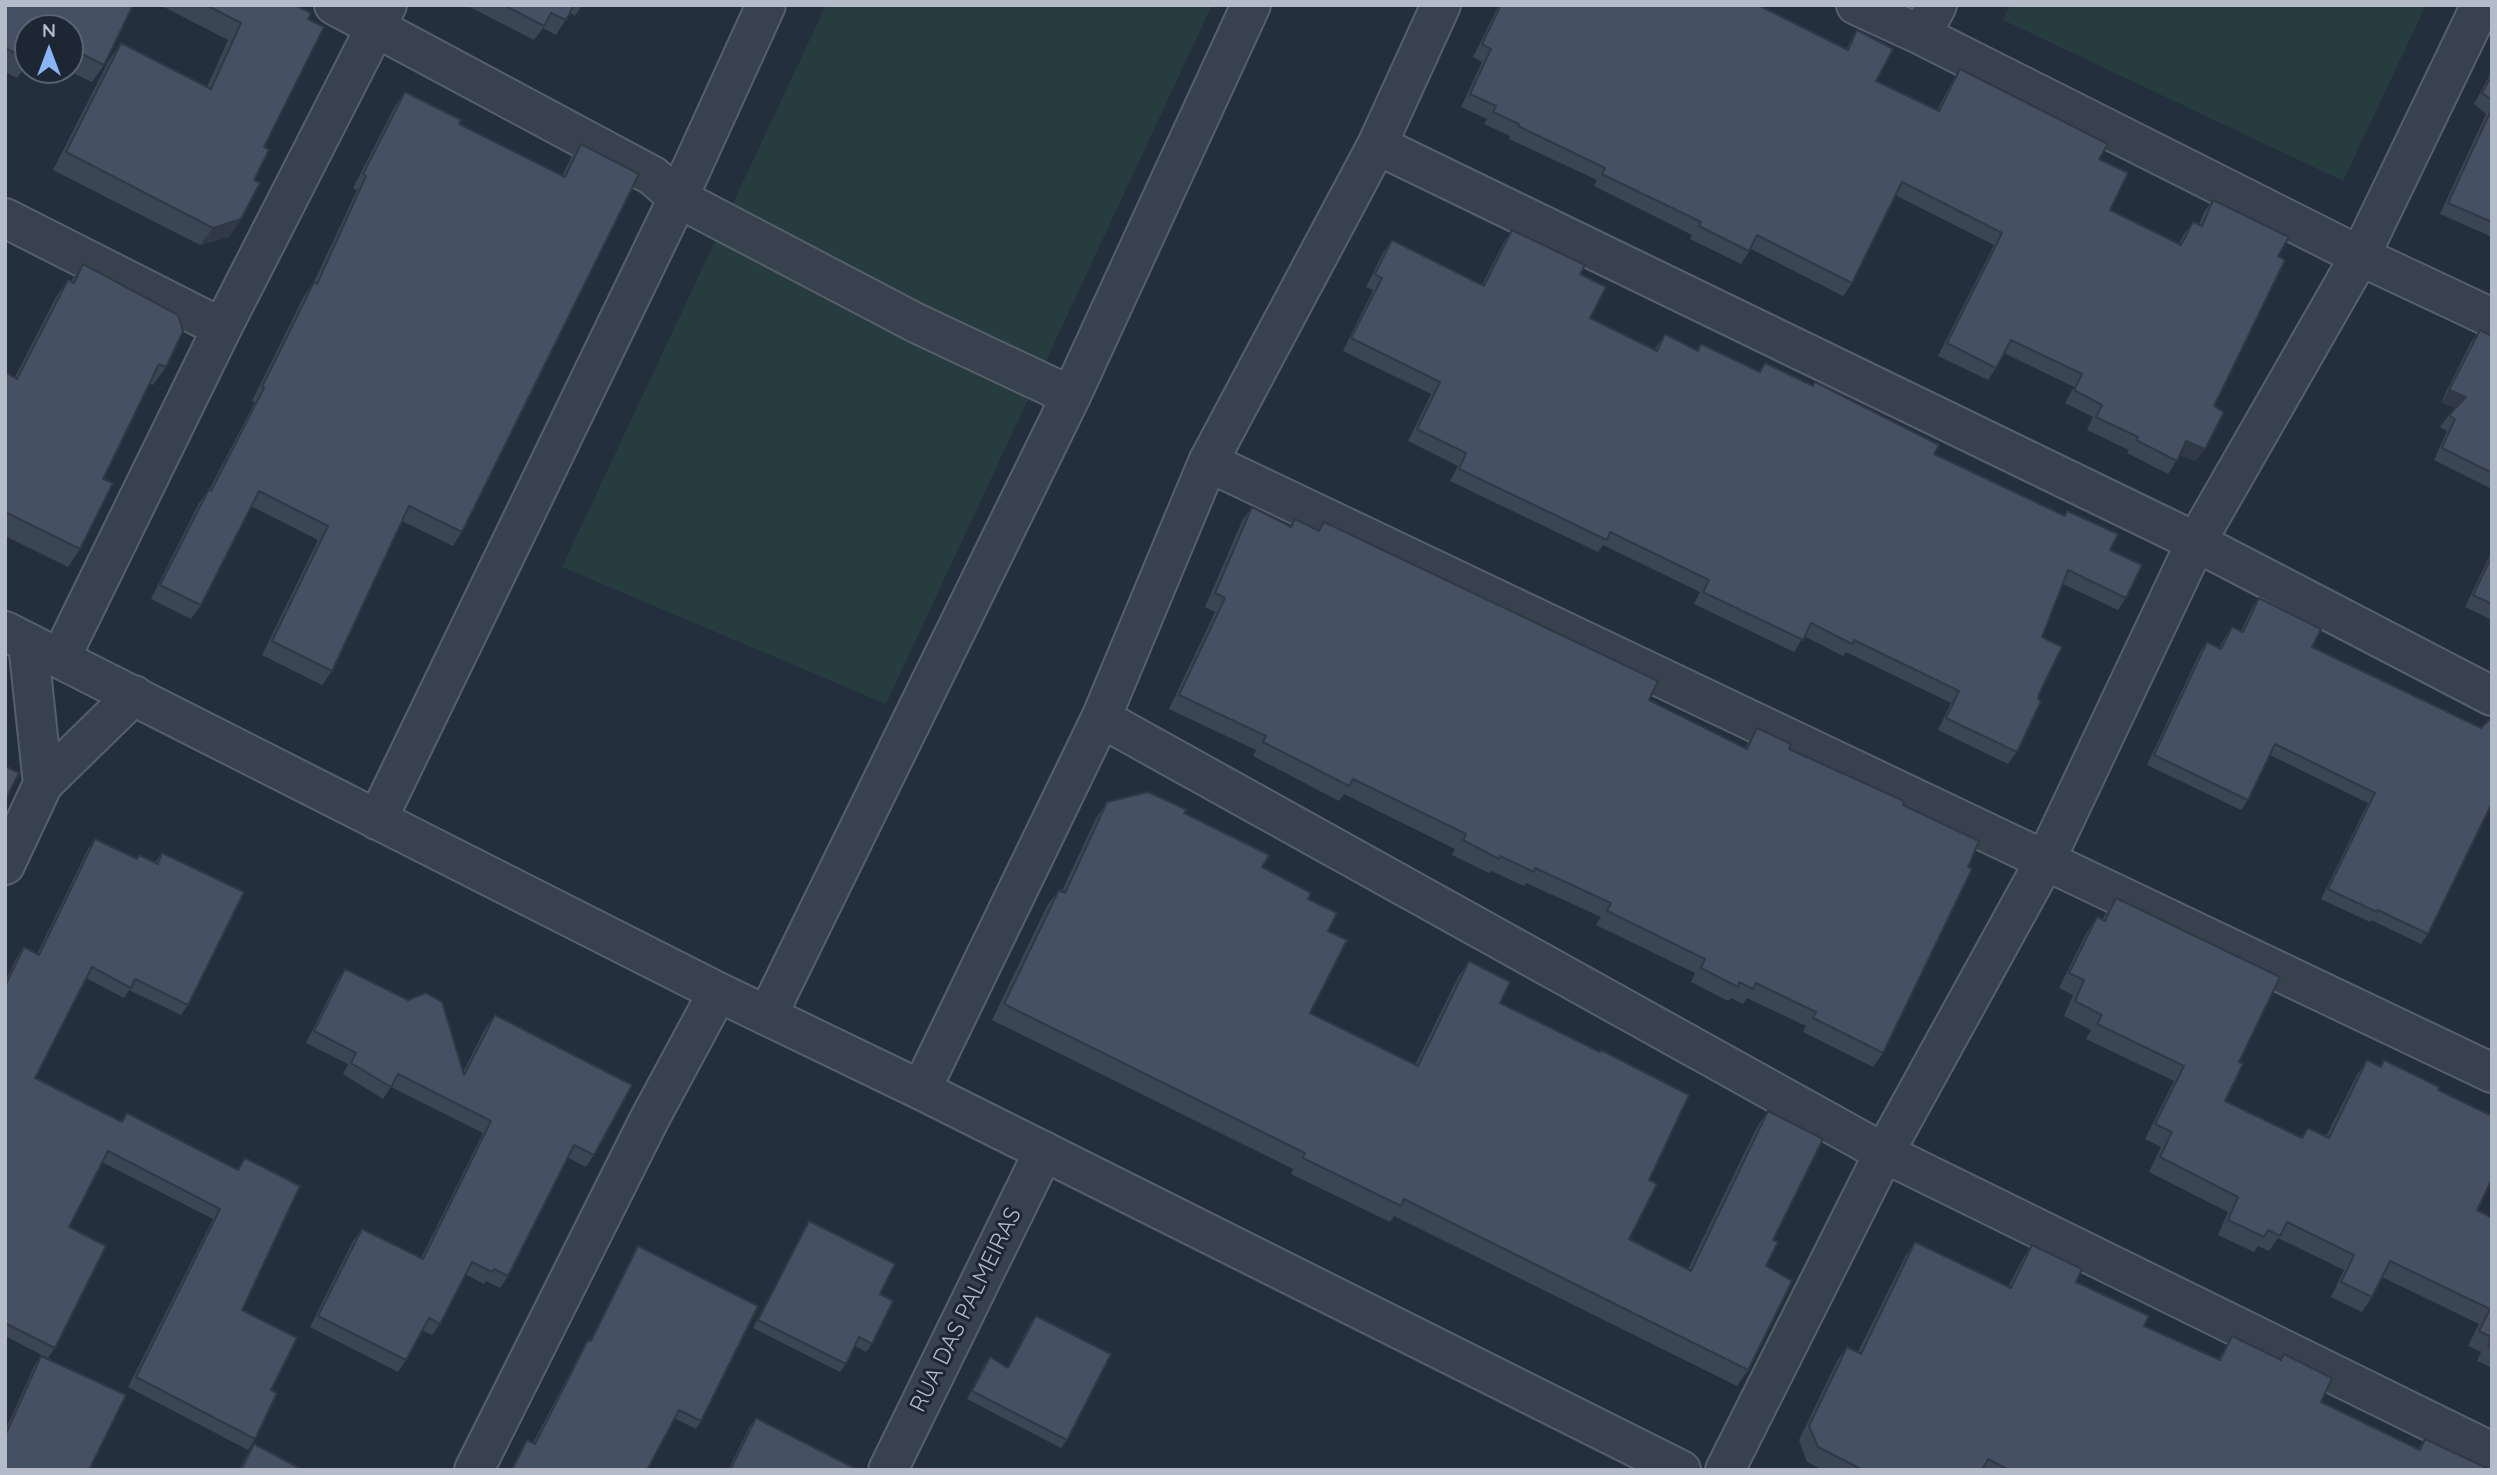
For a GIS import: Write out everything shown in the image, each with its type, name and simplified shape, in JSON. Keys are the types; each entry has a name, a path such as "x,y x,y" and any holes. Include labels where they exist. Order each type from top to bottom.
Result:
{"street":[{"path":"334,5 382,16 653,176 678,198 916,323 1071,396"},
{"path":"377,820 678,198 766,5"},
{"path":"767,1016 1071,396 1251,5"},
{"path":"921,1090 1101,718 1208,462 1377,145 1441,5"},
{"path":"1856,5 1929,20 2360,256 2492,318"},
{"path":"1725,1470 1884,1153 2046,859 2196,542 2360,256 2481,5"},
{"path":"43,784 31,644 222,328 382,16"},
{"path":"1377,145 2196,542 2492,696"},
{"path":"5,218 222,328"},
{"path":"1208,462 2492,1073"},
{"path":"31,644 718,992 1044,1151 1681,1470"},
{"path":"5,865 43,784 134,695"},
{"path":"1101,718 1884,1153 2492,1452"},
{"path":"474,1470 650,1118 718,992"},
{"name":"RUA DAS PALMEIRAS","path":"888,1470 1044,1151"}],"green space":[{"path":"826,5 1212,5 886,704 562,567"},
{"path":"2010,5 2426,5 2343,181 2003,20"}],"building":[{"path":"5,5 133,5 104,65 84,55 84,14 14,14 14,53 5,48"},
{"path":"206,5 295,5 311,13 308,19 324,27 264,147 269,150 254,180 260,183 241,219 213,228 66,152 121,43 211,89 241,23"},
{"path":"504,5 574,5 566,20 551,13 544,26"},
{"path":"1501,5 1758,5 1848,50 1857,30 1893,49 1876,81 1939,111 1960,69 2108,144 2099,159 2128,173 2110,210 2181,245 2193,222 2202,226 2213,200 2289,237 2278,256 2285,260 2214,406 2224,412 2205,449 2186,441 2177,461 2136,440 2138,437 2096,417 2102,405 2074,390 2082,374 2011,340 1996,368 1947,343 2002,233 1902,182 1852,283 1757,235 1749,251 1699,226 1701,222 1602,174 1605,168 1493,112 1496,106 1470,94 1491,49 1482,44"},
{"path":"2492,75 2492,100 2482,93"},
{"path":"405,92 461,120 459,124 565,177 581,144 639,174 462,532 409,506 332,671 272,641 328,526 259,491 201,605 160,585 264,388 262,387 314,282 317,284 366,176 363,174"},
{"path":"2492,108 2492,222 2448,203"},
{"path":"1512,230 1585,265 1580,274 1606,287 1590,318 1657,351 1665,334 1698,351 1701,344 1760,372 1765,363 1813,386 1815,382 1939,445 1934,454 2065,516 2067,511 2118,534 2110,550 2142,565 2126,598 2068,570 2042,637 2062,647 2039,694 2038,699 2041,701 2017,752 1946,718 1959,691 1854,640 1852,644 1811,623 1803,640 1703,592 1709,580 1610,532 1607,540 1459,469 1466,453 1417,429 1440,382 1351,338 1382,278 1375,274 1392,240 1484,286"},
{"path":"83,264 178,315 183,331 166,367 159,364 103,479 113,483 80,549 5,512 5,372 17,379 68,280 74,283"},
{"path":"2480,330 2492,336 2492,473 2442,448 2455,419 2449,415 2466,397 2449,390"},
{"path":"1252,507 1291,527 1295,519 1319,531 1324,522 1658,681 1649,700 1747,749 1757,728 1791,744 1789,749 1904,801 1903,805 1979,841 1968,867 1972,869 1883,1053 1813,1018 1816,1012 1756,983 1753,989 1739,982 1738,987 1701,968 1705,959 1607,911 1611,903 1535,868 1534,872 1500,856 1499,859 1463,840 1466,834 1353,779 1349,786 1263,742 1266,736 1179,695 1225,598 1215,593"},
{"path":"2492,556 2492,604 2473,595"},
{"path":"2259,598 2321,629 2312,647 2481,728 2489,720 2492,721 2492,803 2428,934 2328,889 2375,793 2275,744 2248,800 2154,755 2207,642 2221,649 2232,627 2243,632"},
{"path":"5,766 19,773 5,800"},
{"path":"1148,792 1269,855 1262,867 1311,893 1308,899 1337,913 1328,931 1347,940 1310,1013 1418,1066 1469,961 1510,982 1500,1003 1689,1095 1649,1180 1657,1184 1629,1239 1691,1271 1768,1111 1823,1139 1773,1240 1778,1242 1766,1266 1792,1281 1748,1370 1404,1199 1401,1206 1303,1158 1305,1153 1004,1004 1059,890 1065,893 1107,802"},
{"path":"95,839 137,859 139,855 158,864 162,853 244,892 188,1005 135,979 131,988 92,967 35,1078 122,1122 127,1113 238,1170 245,1158 300,1186 242,1310 297,1338 271,1390 277,1393 255,1439 136,1377 220,1209 108,1151 69,1227 106,1246 55,1348 5,1323 5,986 24,947 39,955"},
{"path":"2116,898 2280,977 2239,1062 2243,1064 2225,1101 2302,1138 2308,1128 2329,1138 2367,1060 2381,1067 2384,1060 2492,1116 2492,1179 2477,1210 2492,1218 2492,1348 2488,1346 2491,1337 2479,1331 2490,1309 2390,1261 2372,1297 2341,1282 2354,1255 2287,1222 2280,1236 2268,1230 2264,1237 2228,1220 2238,1197 2160,1157 2172,1132 2155,1124 2184,1066 2097,1024 2102,1015 2075,1001 2084,980 2069,973 2097,917 2105,921"},
{"path":"345,969 408,1000 426,993 442,1002 464,1075 495,1015 632,1085 594,1155 574,1145 508,1276 472,1262 440,1324 429,1318 406,1360 318,1316 362,1229 423,1259 491,1121 398,1074 391,1087 351,1063 356,1053 314,1031"},
{"path":"809,1221 895,1264 880,1294 893,1301 872,1344 859,1337 846,1364 758,1320"},
{"path":"1915,1242 2011,1288 2032,1245 2082,1269 2076,1282 2149,1316 2144,1326 2220,1360 2232,1336 2281,1360 2284,1354 2332,1378 2321,1402 2420,1450 2425,1439 2491,1470 2009,1470 1988,1459 1982,1470 1863,1470 1818,1447 1809,1426 1847,1347 1861,1354"},
{"path":"638,1246 758,1306 701,1421 679,1410 647,1470 512,1470 527,1440 535,1444 588,1340 591,1341"},
{"path":"1036,1316 1111,1354 1067,1440 972,1391 990,1357 1008,1368"},
{"path":"41,1356 126,1395 89,1470 5,1470 5,1436"},
{"path":"756,1418 858,1470 730,1470"},
{"path":"254,1444 303,1470 241,1470"}]}
